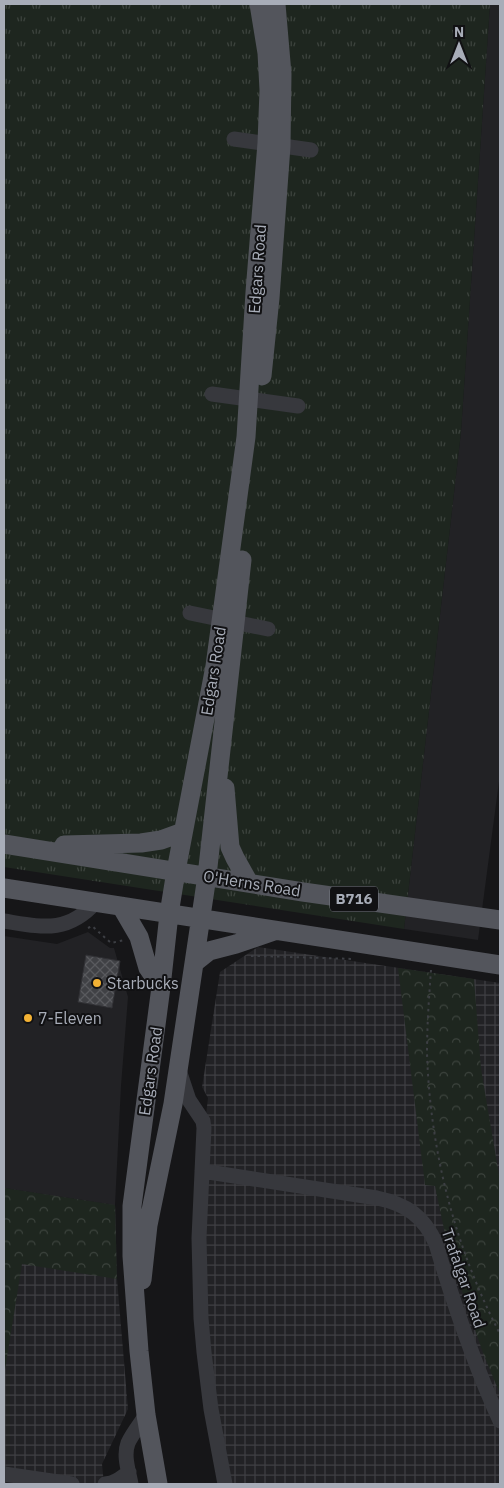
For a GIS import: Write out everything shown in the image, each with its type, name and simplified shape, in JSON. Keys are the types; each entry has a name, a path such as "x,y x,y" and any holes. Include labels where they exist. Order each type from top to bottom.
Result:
{"main road":[{"name":"Edgars Road","path":"259,4 267,53 274,144"},
{"name":"Edgars Road","path":"138,1336 148,1225 173,1104 208,876 221,749 228,621 254,399 270,298 274,144 282,74 276,4"},
{"name":"Edgars Road","path":"158,1484 146,1415 138,1336 132,1256 132,1206 176,871 215,666 228,621"},
{"path":"221,749 230,847 249,883"},
{"path":"8,845 141,844 161,840 183,832"},
{"name":"O'Herns Road","path":"8,845 500,920"},
{"path":"4,888 500,965"},
{"path":"121,906 139,937 148,968 161,988"},
{"path":"194,963 209,951 278,930"}],"street":[{"path":"234,139 311,150"},
{"path":"212,394 298,406"},
{"path":"190,613 268,629"},
{"path":"4,921 31,926 57,926 86,913 96,902"},
{"path":"178,1069 189,1100 203,1121 204,1128 199,1238 201,1318 211,1409 225,1484"},
{"name":"Trafalgar Road","path":"202,1171 377,1198 405,1207 417,1216 432,1234 462,1327 500,1421"},
{"path":"105,1484 130,1478 126,1450 146,1415"},
{"path":"4,1474 72,1484"}],"path":[{"path":"431,965 428,1055 431,1106 438,1150 446,1191 462,1246 500,1334"}],"shaded area":[{"path":"490,4 500,4 500,774 478,940 404,929 461,432"},
{"path":"88,932 110,948 114,948 128,997 115,1205 4,1188 4,936 57,944"},
{"path":"258,947 500,983 500,1484 219,1484 192,1236 208,1098 202,1087 220,972"},
{"path":"4,1188 115,1205 117,1279 128,1409 102,1464 104,1484 4,1484"}],"green space":[{"path":"4,4 490,4 461,432 404,929 4,867"},
{"path":"398,968 474,979 481,1069 500,1181 500,1394 483,1353 449,1253 435,1186 425,1185"},
{"path":"4,1188 115,1205 117,1279 22,1264 4,1376"}],"building":[{"path":"86,955 120,961 112,1008 78,1002"}],"place":[{"name":"Starbucks","path":"97,983"},
{"name":"7-Eleven","path":"28,1018"}]}
